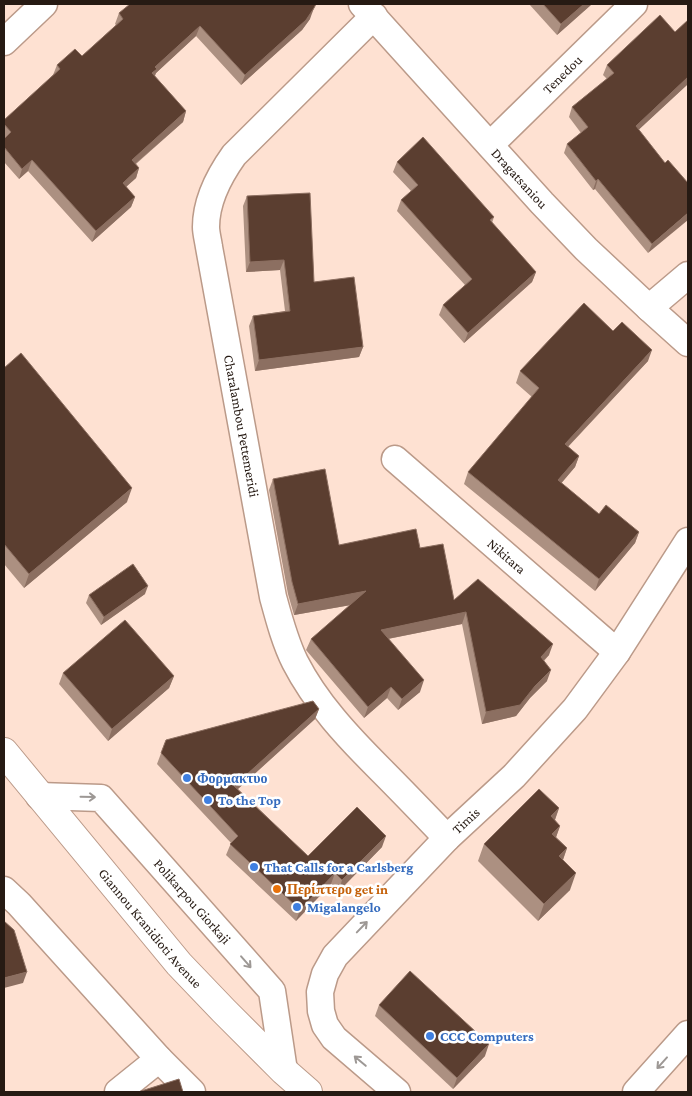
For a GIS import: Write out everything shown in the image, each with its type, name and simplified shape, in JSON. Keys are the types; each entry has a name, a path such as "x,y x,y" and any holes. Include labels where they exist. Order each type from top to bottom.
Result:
{"main road":[{"name":"Giannou Kranidioti Avenue","path":"4,752 179,964 284,1071 308,1092"}],"street":[{"path":"4,42 44,4"},
{"name":"Tenedou","path":"490,145 634,4"},
{"name":"Dragatsaniou","path":"368,10 542,203 586,249 688,343"},
{"name":"Charalambou Pettemeridi","path":"368,10 234,155 223,170 215,186 209,204 206,226 273,597 285,637 295,662 332,717 357,746 447,838"},
{"path":"649,308 688,275"},
{"name":"Nikitara","path":"395,460 617,652"},
{"name":"Timis","path":"397,1092 334,1038 326,1025 321,1011 320,992 325,974 335,956 447,838 514,776 575,709 617,652 688,540"},
{"name":"Polikarpou Giorkaji","path":"40,796 101,798 272,991 284,1071"},
{"path":"4,890 159,1059 192,1092"},
{"path":"636,1092 688,1034"},
{"path":"118,1092 159,1059"}],"building":[{"path":"130,4 316,4 306,20 245,75 200,26 155,67 157,69 152,73 186,111 132,160 139,168 123,183 135,197 96,231 32,160 22,169 4,147 4,139 11,132 4,124 4,120 60,69 57,65 75,49 82,56 123,19 119,13"},
{"path":"543,4 584,4 561,24"},
{"path":"660,15 675,32 688,20 688,77 636,126 665,163 668,160 688,183 688,213 652,244 598,179 596,181 567,144 588,127 572,107 614,73 607,65"},
{"path":"423,137 494,217 490,220 536,272 468,333 443,305 472,279 401,200 418,185 397,162"},
{"path":"310,193 314,282 354,277 363,347 259,360 253,316 290,311 284,260 250,262 247,196"},
{"path":"584,303 613,331 622,322 652,350 565,444 579,456 558,480 599,514 606,505 639,532 599,579 468,472 539,388 520,371"},
{"path":"21,353 132,488 29,574 4,544 4,368"},
{"path":"325,469 339,545 416,529 420,548 443,544 454,600 478,579 553,644 541,657 551,670 520,705 486,712 466,612 381,630 424,680 402,699 391,687 368,707 311,639 366,591 298,604 292,582 273,479"},
{"path":"133,564 148,586 104,617 89,595"},
{"path":"125,620 174,676 112,729 63,673"},
{"path":"313,701 319,709 234,786 308,856 357,807 386,836 342,880 335,873 300,910 230,844 238,836 161,753 166,740"},
{"path":"539,789 559,808 551,816 560,826 552,834 567,848 559,856 576,873 544,904 484,844"},
{"path":"4,921 14,930 27,972 4,978"},
{"name":"CCC Computers","path":"410,971 489,1044 457,1078 379,1005"},
{"path":"179,1079 183,1092 138,1092"}],"place":[{"name":"Φορμακτυο","path":"187,778"},
{"name":"To the Top","path":"208,800"},
{"name":"That Calls for a Carlsberg","path":"254,867"},
{"name":"Περίπτερο get in","path":"277,889"},
{"name":"Migalangelo","path":"297,907"},
{"name":"CCC Computers","path":"430,1036"}]}
